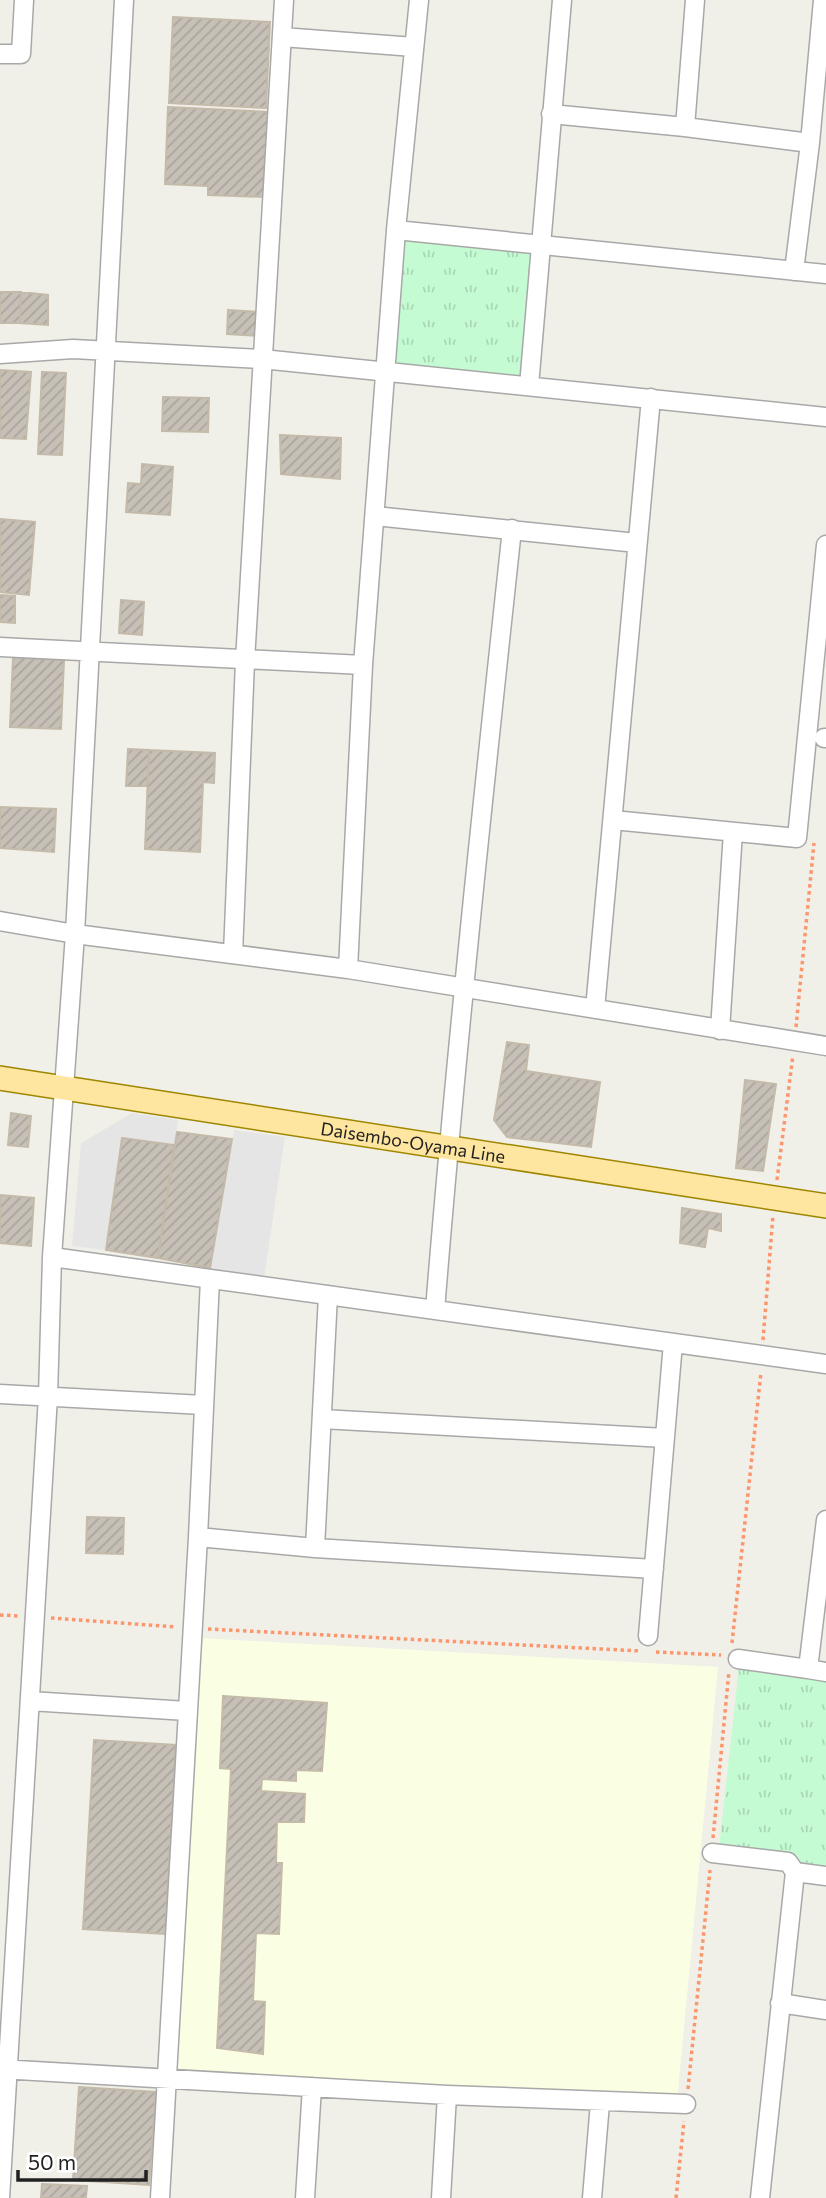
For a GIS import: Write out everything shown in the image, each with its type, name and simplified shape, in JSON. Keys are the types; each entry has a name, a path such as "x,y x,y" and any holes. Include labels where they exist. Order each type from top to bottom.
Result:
{"main road":[{"name":"Daisembo-Oyama Line","path":"0,1078 826,1206"}],"street":[{"path":"0,54 21,54 24,0"},
{"path":"0,2198 4,2069 48,1396 52,1257 75,934 124,0"},
{"path":"233,954 245,661 284,0"},
{"path":"348,969 363,665 396,230 419,0"},
{"path":"529,386 562,0"},
{"path":"685,127 695,0"},
{"path":"794,271 810,143 823,0"},
{"path":"282,37 414,47"},
{"path":"551,114 810,143"},
{"path":"396,230 826,274"},
{"path":"0,354 51,349 106,349 262,359 826,417"},
{"path":"595,1009 651,398"},
{"path":"375,516 512,528 637,543"},
{"path":"435,1310 479,832 512,528"},
{"path":"614,820 797,838 826,545"},
{"path":"0,647 363,665"},
{"path":"720,1030 733,832"},
{"path":"0,921 75,934 348,969 826,1046"},
{"path":"52,1257 826,1364"},
{"path":"160,2198 210,1279"},
{"path":"316,1548 328,1295"},
{"path":"648,1636 673,1343"},
{"path":"0,1394 203,1405"},
{"path":"321,1419 665,1438"},
{"path":"734,1664 817,1671 826,1520"},
{"path":"198,1537 316,1548 654,1569"},
{"path":"30,1701 187,1711"},
{"path":"712,1853 788,1862 795,1872 760,2198"},
{"path":"795,1872 826,1876"},
{"path":"780,2003 826,2010"},
{"path":"4,2069 600,2103 686,2104"},
{"path":"305,2198 312,2087"},
{"path":"441,2198 447,2095"},
{"path":"592,2198 600,2103"}],"path":[{"path":"0,1615 192,1628 731,1656 775,1198 794,1042 814,835"},
{"path":"676,2198 734,1664"}],"shaded area":[{"path":"132,1113 178,1120 175,1146 122,1138 106,1250 72,1246 81,1143"},
{"path":"234,1130 285,1137 264,1278 210,1268"},
{"path":"200,1638 718,1667 677,2101 176,2070"}],"green space":[{"path":"404,239 532,252 520,378 392,366"},
{"path":"739,1667 826,1680 826,1868 800,1864 796,1856 719,1847"}],"building":[{"path":"173,17 270,22 266,108 169,103"},
{"path":"168,107 269,112 265,197 208,195 208,186 165,184"},
{"path":"0,292 21,292 20,323 0,323"},
{"path":"21,292 48,295 48,325 20,323"},
{"path":"228,310 258,312 258,336 227,334"},
{"path":"0,370 31,372 26,439 0,438"},
{"path":"42,372 66,373 62,455 38,454"},
{"path":"163,397 209,398 208,432 162,431"},
{"path":"280,435 341,438 340,479 281,474"},
{"path":"142,464 173,467 170,515 126,512 128,483 141,484"},
{"path":"0,519 35,522 29,595 0,592"},
{"path":"0,595 15,596 15,623 0,622"},
{"path":"121,600 144,602 142,635 119,633"},
{"path":"13,657 64,660 61,729 10,727"},
{"path":"128,749 149,750 147,786 126,786"},
{"path":"149,750 215,753 214,783 203,782 200,852 145,849"},
{"path":"0,807 56,809 54,852 0,848"},
{"path":"507,1042 529,1045 526,1071 600,1082 591,1147 507,1137 494,1120"},
{"path":"745,1080 776,1084 763,1171 736,1168"},
{"path":"11,1113 31,1116 28,1147 8,1145"},
{"path":"177,1132 232,1139 210,1268 158,1258"},
{"path":"122,1138 174,1145 158,1258 106,1250"},
{"path":"0,1195 34,1198 31,1246 0,1243"},
{"path":"682,1208 721,1214 721,1231 708,1228 705,1247 680,1243"},
{"path":"87,1517 124,1518 123,1554 86,1553"},
{"path":"223,1696 327,1703 322,1771 296,1770 296,1781 262,1779 261,1791 305,1794 304,1822 277,1822 276,1863 282,1863 279,1934 256,1933 253,2001 265,2002 263,2054 217,2048 231,1769 220,1768"},
{"path":"94,1740 176,1745 165,1934 83,1929"},
{"path":"79,2087 156,2092 149,2185 73,2180"},
{"path":"42,2184 87,2186 86,2198 41,2198"}]}
